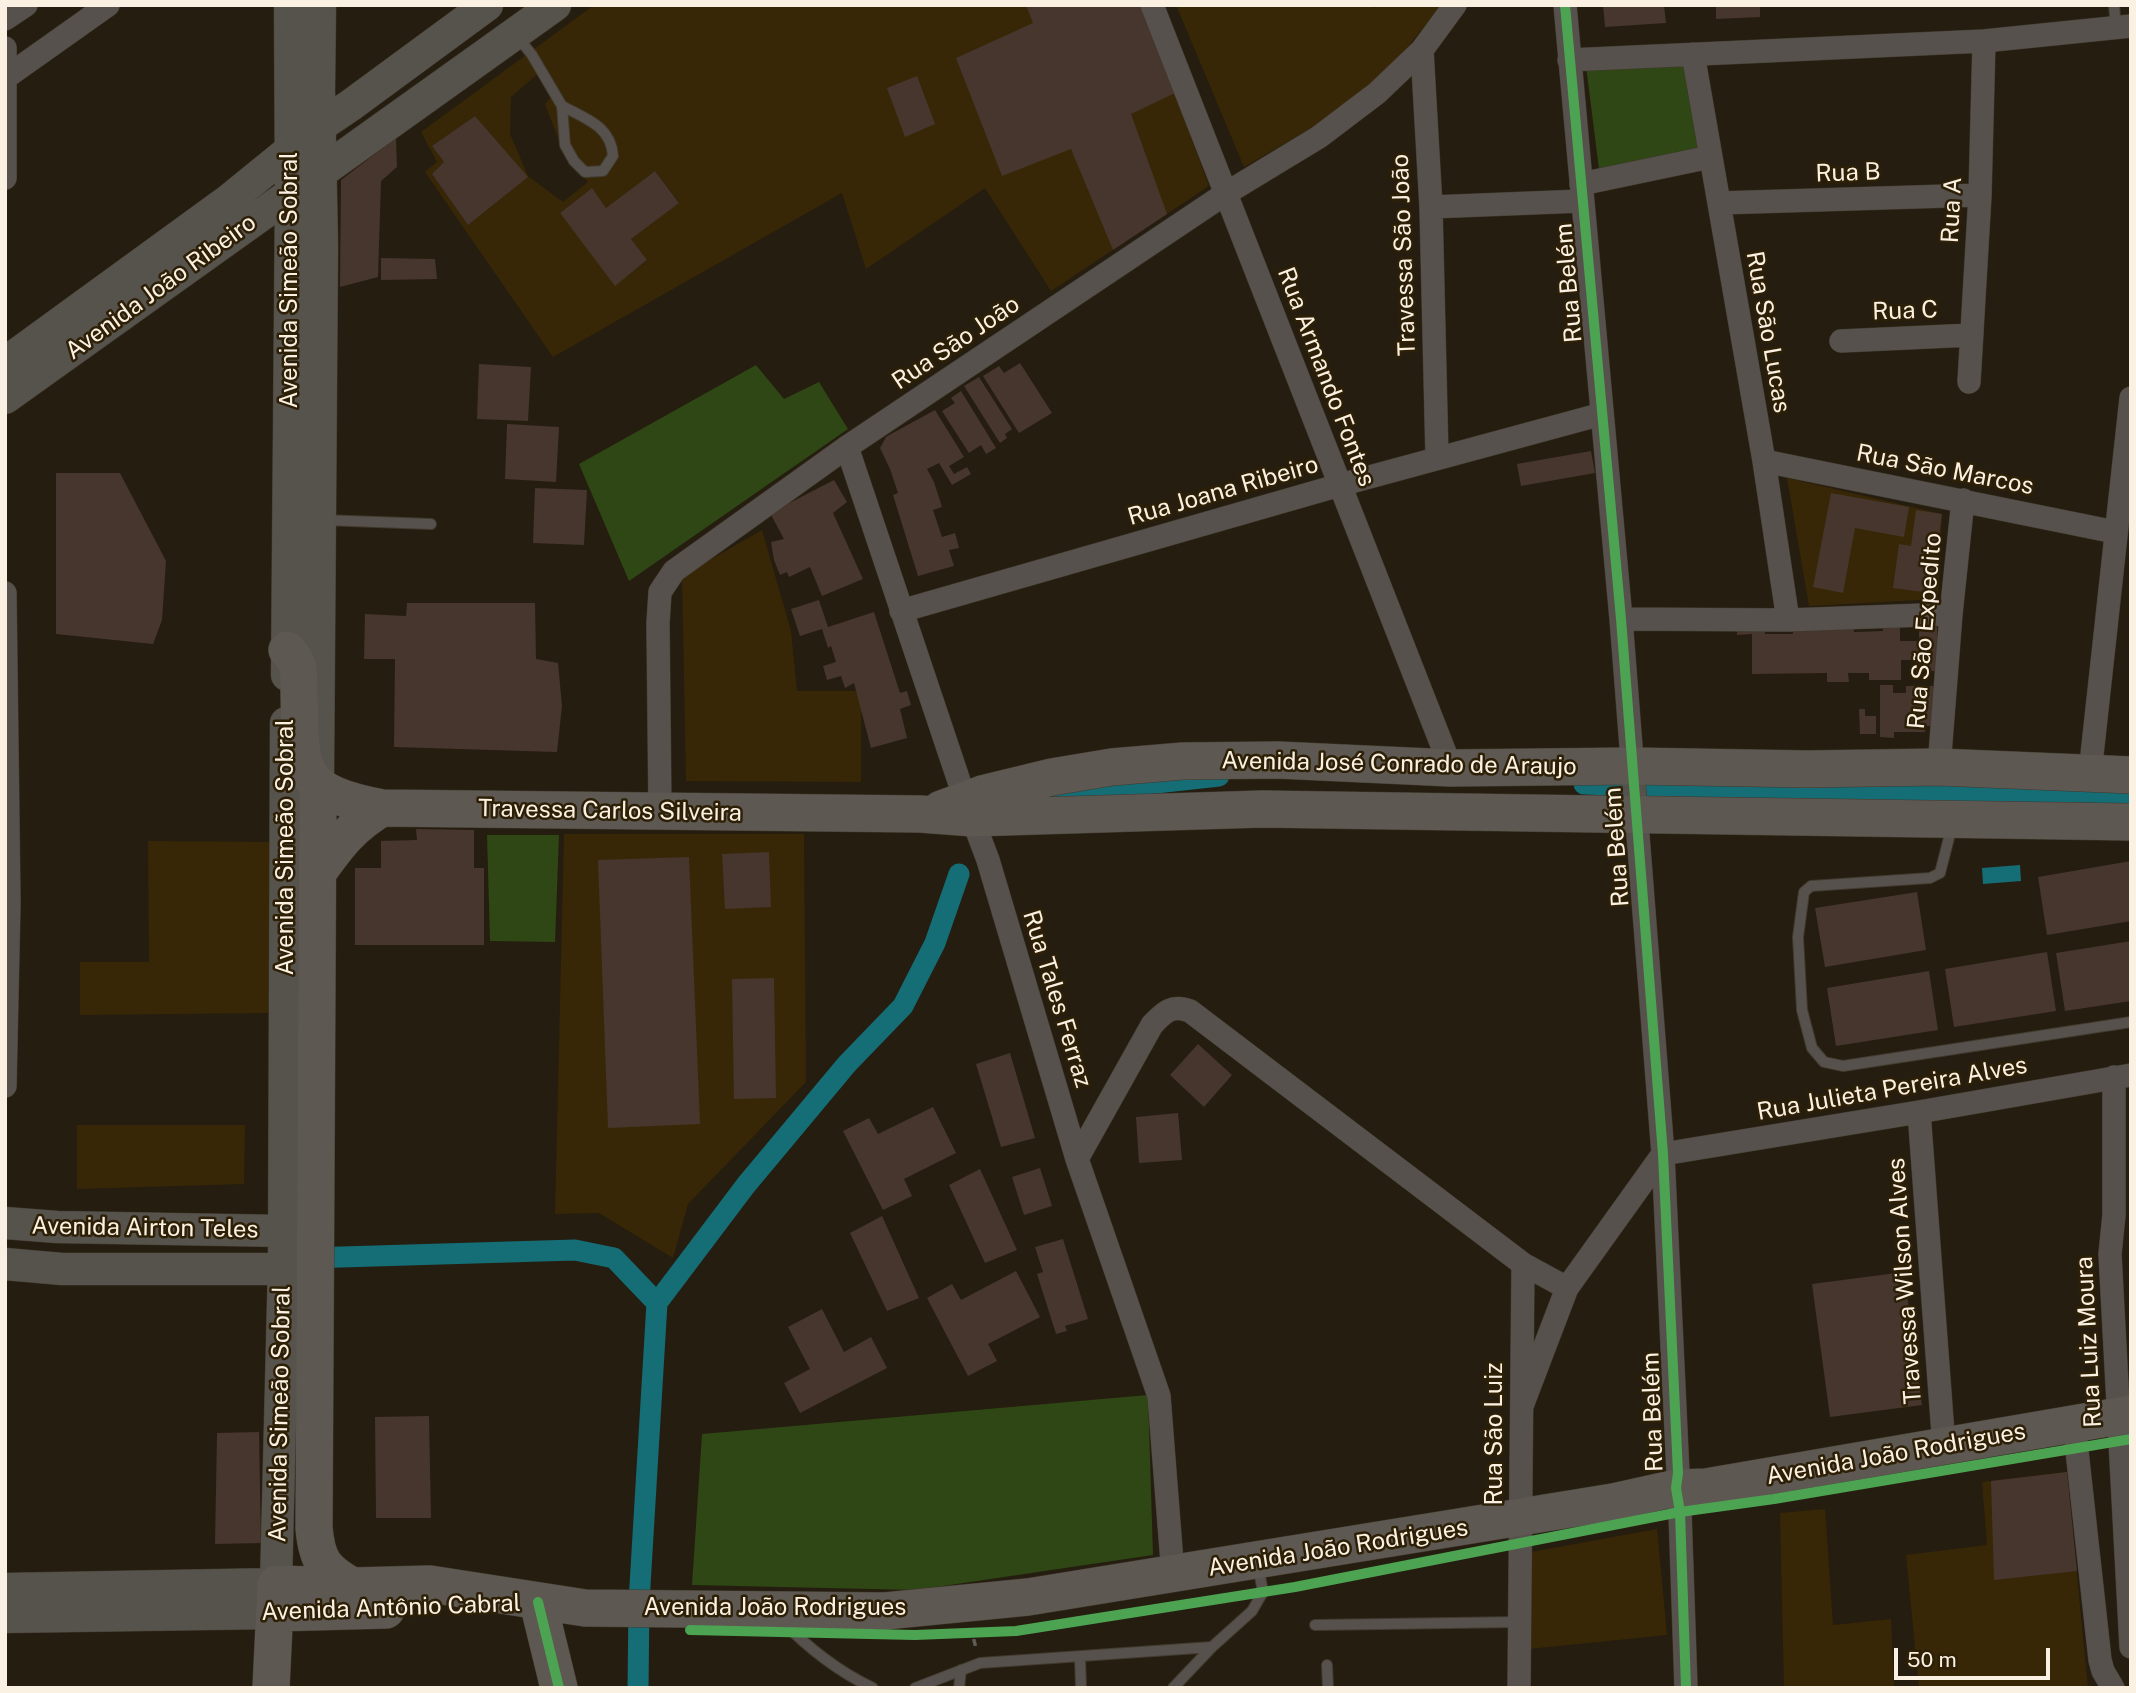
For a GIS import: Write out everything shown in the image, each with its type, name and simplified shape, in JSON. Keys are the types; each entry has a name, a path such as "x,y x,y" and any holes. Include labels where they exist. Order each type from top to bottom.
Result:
{"main road":[{"name":"Avenida Simeão Sobral","path":"290,5 287,650 299,1253 315,1390 315,1540 321,1559 332,1574 352,1586"},
{"name":"Avenida Simeão Sobral","path":"271,1688 299,1253 318,871 322,173 320,5"},
{"name":"Avenida João Ribeiro","path":"5,363 229,200 320,126 487,5"},
{"name":"Avenida João Ribeiro","path":"5,398 555,5"},
{"path":"287,650 296,658 299,677 300,751 305,767 318,787"},
{"name":"Avenida José Conrado de Araujo","path":"969,809 1017,784 1112,767 1183,761 1278,760 1451,768 1810,772 1939,767 2131,775"},
{"path":"1810,772 1842,814"},
{"name":"Avenida Simeão Sobral","path":"318,787 355,803 382,808"},
{"path":"318,871 343,838 361,820 382,808"},
{"name":"Travessa Carlos Silveira","path":"382,808 929,814 969,809"},
{"name":"Avenida José Conrado de Araujo","path":"969,809 1635,811 2131,822"},
{"name":"Avenida Airton Teles","path":"5,1223 299,1253"},
{"name":"Avenida Airton Teles","path":"5,1264 62,1269 299,1253"},
{"name":"Avenida João Rodrigues","path":"538,1602 585,1608 885,1611 970,1625 1028,1597 1521,1518 1676,1488 1706,1487 2125,1415"},
{"name":"Avenida Antônio Cabral","path":"5,1617 275,1599 352,1586 430,1584 538,1602"},
{"name":"Avenida Antônio Cabral","path":"5,1590 275,1599 431,1609 538,1602"},
{"path":"538,1602 559,1688"}],"street":[{"path":"5,19 26,5"},
{"path":"6,78 108,5"},
{"name":"Rua Armando Fontes","path":"1152,5 1451,768"},
{"name":"Rua São João","path":"660,812 658,623 660,592 669,577 680,566 846,447 1225,194 1353,113 1422,50 1455,5"},
{"name":"Rua Belém","path":"1565,5 1620,619 1663,1154 1686,1688"},
{"path":"1569,60 1984,41 2120,20"},
{"name":"Rua A","path":"1969,382 1984,41"},
{"path":"5,48 5,178"},
{"name":"Travessa São João","path":"1422,50 1430,207 1437,457"},
{"name":"Rua São Lucas","path":"1693,54 1764,461 1788,620"},
{"path":"1430,207 1581,192 1710,157"},
{"name":"Rua B","path":"1718,203 1979,195"},
{"name":"Rua C","path":"1841,341 1972,335"},
{"path":"2090,773 2131,398"},
{"name":"Rua Joana Ribeiro","path":"901,611 1437,457 1602,414"},
{"name":"Rua Tales Ferraz","path":"846,447 992,873 1077,1159 1159,1396 1172,1575"},
{"name":"Rua São Marcos","path":"1764,461 2115,532"},
{"name":"Rua São Expedito","path":"1939,767 1963,500"},
{"path":"5,593 9,903 5,1086"},
{"path":"1620,619 1788,620 1951,614"},
{"path":"1077,1159 1152,1025 1170,1008 1180,1007 1190,1011 1523,1264 1567,1288"},
{"name":"Rua Julieta Pereira Alves","path":"1663,1154 2122,1076"},
{"name":"Rua Luiz Moura","path":"2122,1076 2110,1254 2115,1366 2125,1415 2131,1647"},
{"name":"Travessa Wilson Alves","path":"1919,1112 1944,1447"},
{"path":"1522,1406 1567,1288 1663,1154"},
{"name":"Rua São Luiz","path":"1518,1688 1523,1264"},
{"name":"Rua Luiz Moura","path":"2074,1424 2100,1660 2113,1688"}],"lane":[{"path":"516,34 532,55 562,106 565,145 574,161 585,172 603,171 613,156 612,142 598,126 562,106"},
{"path":"320,520 431,524"},
{"path":"1954,820 1940,873 1930,878 1811,886 1804,892 1798,937 1802,1010 1812,1048 1824,1062 1843,1066 2131,1022"},
{"path":"1173,1688 1212,1647 1252,1611 1263,1592 1258,1560"},
{"path":"772,1610 803,1640 854,1679 873,1688"},
{"path":"1315,1625 1519,1622"},
{"path":"915,1688 980,1663 1212,1647"},
{"path":"1080,1657 1081,1688"},
{"path":"1327,1665 1328,1688"},
{"path":"959,1688 961,1670"}],"path":[{"path":"970,1625 980,1663"}],"shaded area":[{"path":"594,5 1142,5 1209,186 1051,291 985,188 866,269 842,193 553,357 425,172 437,162 421,132","holes":["542,70 556,91 545,104 563,151 588,182 563,202 528,176 510,134 511,97","475,116 527,177 468,225 432,174 444,162 432,146","655,171 679,202 631,239 647,261 615,285 560,213 591,189 606,208"]},
{"path":"1176,5 1373,5 1375,8 1379,5 1442,5 1386,73 1344,109 1244,167"},
{"path":"1787,478 1942,514 1938,599 1809,606"},
{"path":"762,530 791,631 797,691 861,691 861,782 686,781 682,576"},
{"path":"564,834 804,834 806,1082 688,1204 673,1258 599,1213 555,1214"},
{"path":"148,841 272,842 271,1013 80,1015 80,962 149,962"},
{"path":"77,1125 245,1125 244,1184 77,1189"},
{"path":"2067,1472 2088,1688 1919,1688 1906,1555 1987,1545 1982,1482"},
{"path":"1825,1509 1833,1625 1891,1619 1894,1688 1784,1688 1780,1513"},
{"path":"1657,1529 1667,1635 1529,1649 1531,1552"}],"green space":[{"path":"1692,56 1705,164 1600,177 1586,66"},
{"path":"756,365 784,399 819,382 848,429 629,581 579,464"},
{"path":"487,835 559,835 555,942 490,941"},
{"path":"1148,1395 1153,1555 916,1590 692,1585 702,1434"}],"water":[{"path":"2020,865 2021,881 1983,884 1982,868"}],"building":[{"path":"1026,5 1142,5 1175,93 1131,114 1167,214 1113,250 1071,149 1002,176 956,58 1033,23"},
{"path":"1603,5 1664,5 1666,23 1605,27"},
{"path":"1716,5 1760,5 1760,17 1716,19"},
{"path":"917,76 935,124 905,137 887,88"},
{"path":"475,116 528,177 468,225 432,174 444,162 432,146"},
{"path":"396,138 397,167 381,181 378,277 340,287 341,180"},
{"path":"655,171 679,203 631,239 647,260 615,286 560,213 592,188 606,208"},
{"path":"381,258 435,259 437,279 381,280"},
{"path":"1020,363 1052,413 1019,433 983,376 999,366 1004,373"},
{"path":"479,364 531,367 528,421 477,419"},
{"path":"979,377 1012,429 1000,443 964,386"},
{"path":"961,391 996,448 986,454 981,445 969,453 942,411 955,403 951,398"},
{"path":"935,410 964,457 949,466 954,474 967,467 971,474 952,485 939,463 927,469 942,507 933,510 942,537 955,533 959,548 949,550 954,566 918,576 893,495 898,493 880,448 886,437"},
{"path":"507,424 559,427 556,482 505,479"},
{"path":"1591,451 1595,473 1521,486 1517,464"},
{"path":"56,473 120,473 166,561 162,620 153,644 56,634"},
{"path":"834,480 847,502 833,513 863,579 822,596 810,567 789,577 787,572 780,575 771,542 784,539 770,513"},
{"path":"535,488 587,490 584,545 533,543"},
{"path":"1831,493 1909,507 1904,537 1855,528 1843,593 1813,587"},
{"path":"1916,510 1942,514 1931,593 1893,588 1899,544 1911,546"},
{"path":"819,600 828,627 874,612 900,693 907,691 911,705 900,709 907,738 871,748 854,683 845,688 841,676 827,680 823,666 836,662 831,646 828,648 822,629 800,636 791,609"},
{"path":"407,603 535,603 536,659 558,663 562,706 557,752 394,747 395,659 364,659 365,614 406,616"},
{"path":"1882,624 1900,624 1900,641 1919,641 1919,627 1937,627 1937,671 1916,671 1916,660 1901,660 1901,680 1869,680 1869,673 1848,673 1849,682 1827,682 1827,673 1752,674 1752,634 1737,635 1737,625 1765,625 1765,634 1793,634 1793,627 1854,626 1854,632 1883,631"},
{"path":"1880,685 1893,685 1893,693 1906,693 1906,686 1933,686 1933,726 1925,726 1925,732 1894,732 1894,738 1880,737"},
{"path":"1859,709 1865,709 1865,716 1876,716 1876,734 1860,734"},
{"path":"416,829 474,830 474,868 484,868 484,945 355,945 355,868 381,868 381,841 417,840"},
{"path":"769,852 771,907 725,909 722,854"},
{"path":"689,857 700,1124 608,1128 598,860"},
{"path":"2131,861 2131,921 2047,935 2038,877"},
{"path":"1917,892 1926,950 1825,967 1815,908"},
{"path":"2131,941 2131,1001 2065,1011 2056,953"},
{"path":"2047,952 2056,1011 1954,1027 1945,969"},
{"path":"1929,971 1938,1030 1836,1046 1827,988"},
{"path":"774,978 776,1098 734,1099 732,979"},
{"path":"1198,1044 1232,1075 1204,1107 1170,1075"},
{"path":"1010,1053 1035,1138 1001,1147 976,1064"},
{"path":"933,1107 956,1153 904,1179 912,1196 883,1210 843,1131 869,1118 878,1134"},
{"path":"1178,1113 1182,1160 1139,1163 1136,1117"},
{"path":"1040,1168 1052,1206 1024,1215 1012,1177"},
{"path":"980,1169 1017,1250 985,1263 949,1185"},
{"path":"882,1216 919,1298 887,1311 850,1233"},
{"path":"1063,1239 1088,1319 1065,1326 1067,1331 1056,1334 1037,1274 1043,1272 1035,1247"},
{"path":"1016,1271 1040,1317 988,1344 997,1361 968,1376 927,1298 952,1284 961,1300"},
{"path":"1904,1272 1922,1405 1830,1417 1812,1284"},
{"path":"822,1309 844,1352 871,1337 887,1368 800,1413 784,1383 810,1369 788,1327"},
{"path":"429,1416 431,1518 376,1518 375,1417"},
{"path":"259,1432 261,1543 215,1544 217,1433"},
{"path":"2067,1472 2077,1571 1994,1580 1991,1481"}],"waterway":[{"path":"1056,794 1219,776"},
{"path":"1584,784 1766,791 1906,790 2131,797"},
{"path":"638,1688 639,1602 657,1303 746,1185 847,1064 903,1006 935,943 959,874"},
{"path":"308,1258 575,1250 614,1258 657,1303"}],"cycle path":[{"path":"1565,5 1621,619 1663,1154 1686,1688"},
{"path":"690,1630 915,1635 1016,1631 1295,1587 1680,1512 1774,1499 2131,1439"},
{"path":"538,1602 559,1688"}]}
